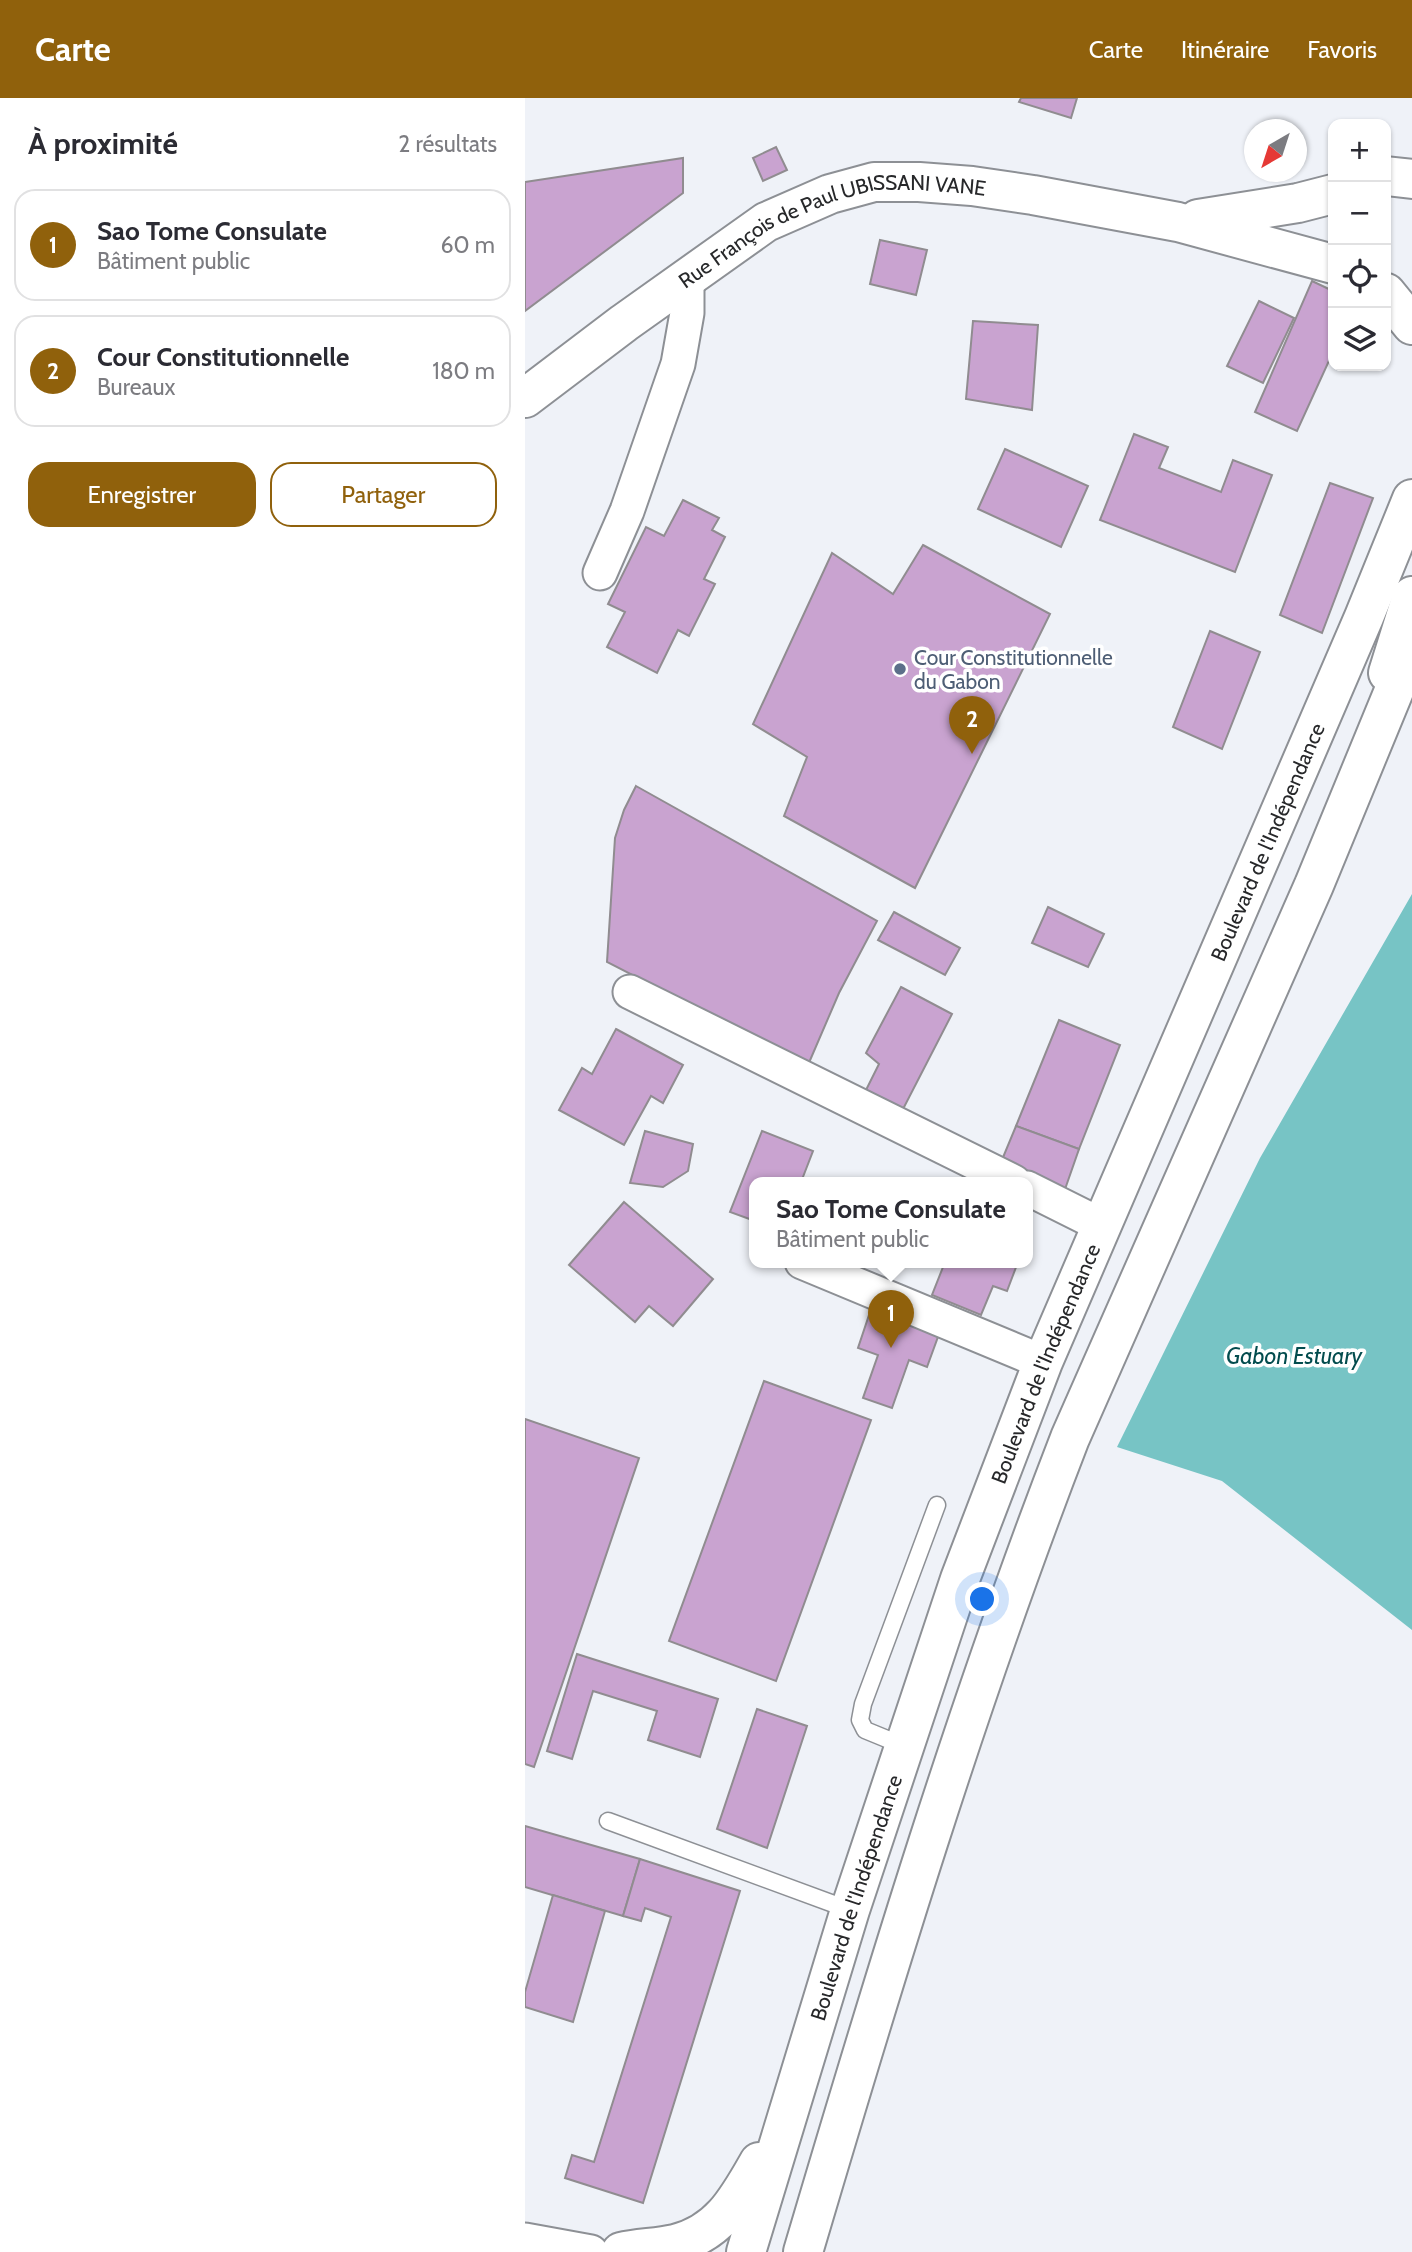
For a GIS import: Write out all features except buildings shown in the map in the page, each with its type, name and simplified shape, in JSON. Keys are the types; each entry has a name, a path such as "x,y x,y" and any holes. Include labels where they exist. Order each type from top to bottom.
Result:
{"main road":[{"name":"Rue François de Paul UBISSANI VANE","path":"525,398 687,277 766,222 830,194 874,182 972,186 1178,222"},
{"path":"1178,222 1247,213 1328,195"},
{"path":"1178,222 1328,263"},
{"path":"1391,289 1412,295"},
{"path":"1391,299 1412,325"},
{"name":"Boulevard de l'Indépendance","path":"746,2252 849,1910 960,1579 1043,1362 1412,499"},
{"path":"1384,717 1389,669 1412,596"},
{"path":"803,2252 976,1696 1038,1520 1070,1438 1283,957 1412,647"},
{"path":"621,2252 676,2244 702,2234 723,2219 783,2125"}],"street":[{"path":"600,573 627,511 678,364 687,313 687,277"},
{"path":"629,992 1004,1177"},
{"path":"1033,1191 1103,1226"},
{"path":"816,1268 1043,1362"},
{"path":"525,2240 591,2252"}],"lane":[{"path":"904,1746 865,1730 860,1720 863,1704 937,1505"},
{"path":"608,1821 849,1910"}],"water":[{"name":"Gabon Estuary","path":"1412,894 1412,1630 1222,1481 1117,1447 1260,1158"}],"place":[{"name":"Cour Constitutionnelle du Gabon","path":"900,669"},
{"name":"Cour Constitutionnelle","path":"972,754"},
{"name":"Sao Tome Consulate","path":"891,1348"}]}
